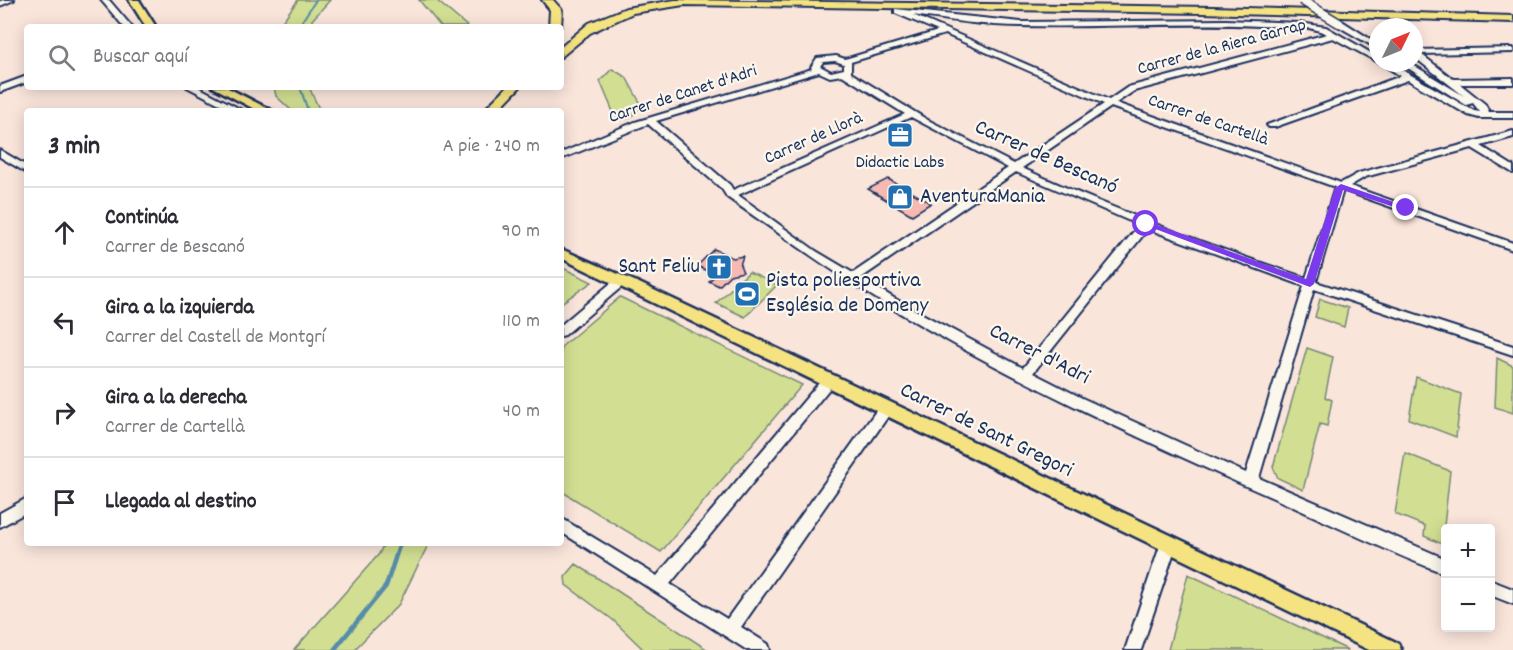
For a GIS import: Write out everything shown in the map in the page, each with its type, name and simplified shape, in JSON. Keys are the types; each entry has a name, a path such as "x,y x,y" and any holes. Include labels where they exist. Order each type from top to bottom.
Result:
{"highway":[{"path":"547,0 556,10 555,24"},
{"path":"564,50 584,32 629,0"},
{"path":"987,0 1216,5 1513,19"},
{"path":"1251,0 1265,2"},
{"path":"564,42 616,2"},
{"path":"584,32 630,10 684,2 1216,5 1265,2 1513,9"},
{"path":"493,108 511,90"},
{"path":"507,108 525,90"}],"main road":[{"path":"134,0 149,24"},
{"path":"224,90 261,108"},
{"name":"Carrer de Sant Gregori","path":"564,254 1391,650"}],"street":[{"path":"0,4 10,0"},
{"path":"105,0 125,24"},
{"path":"1301,0 1369,41"},
{"name":"Carrer de Cartellà","path":"1332,33 1308,26 1264,22 1098,26 1012,24 898,11 1108,103 1344,185 1513,247"},
{"path":"845,67 824,58 816,62 817,70 830,75 845,67 944,32"},
{"path":"1332,33 1369,55"},
{"name":"Carrer de la Riera Garrap","path":"852,279 1131,89 1332,33"},
{"path":"1423,52 1513,50"},
{"path":"1423,59 1482,106 1488,114"},
{"name":"Carrer de Bescanó","path":"845,67 910,114 1015,167 1146,224 1310,284 1513,351"},
{"name":"Carrer de Canet d'Adri","path":"564,155 650,121 817,70"},
{"path":"1399,72 1471,113 1513,115"},
{"path":"1419,72 1513,132"},
{"path":"1272,125 1408,77"},
{"path":"0,89 24,80"},
{"path":"1452,82 1513,81"},
{"path":"197,90 234,108"},
{"name":"Carrer de Llorà","path":"731,195 910,114"},
{"name":"Carrer d'Adri","path":"650,121 726,187 731,195 852,279 1024,376 1441,565"},
{"path":"1251,480 1338,192 1344,185 1362,175 1513,132"},
{"path":"1474,144 1513,170"},
{"path":"0,153 24,168"},
{"path":"1024,376 1146,224"},
{"path":"564,329 621,281"},
{"path":"659,585 829,380"},
{"path":"729,630 886,408"},
{"path":"0,521 24,506"},
{"path":"564,526 762,650"},
{"path":"1133,650 1169,543"},
{"path":"1495,589 1513,597"}],"green space":[{"path":"298,0 330,0 312,20 311,24 280,24"},
{"path":"419,0 436,0 464,24 439,24"},
{"path":"612,69 626,77 642,106 630,118 621,120 614,114 600,81"},
{"path":"275,90 310,90 319,108 289,108 276,96"},
{"path":"564,268 592,282 564,301"},
{"name":"Pista poliesportiva Església de Domeny","path":"749,272 777,285 745,317 716,303"},
{"path":"620,297 802,385 661,552 564,493 564,344"},
{"path":"1320,299 1348,308 1344,327 1315,317"},
{"path":"1307,348 1333,357 1325,397 1332,400 1327,426 1320,424 1303,490 1278,478 1273,467"},
{"path":"1497,358 1513,366 1513,413 1495,407"},
{"path":"1416,377 1461,394 1456,437 1409,419"},
{"path":"1405,453 1450,471 1444,524 1441,524 1441,544 1424,536 1425,526 1395,514"},
{"path":"383,546 428,546 399,604 354,650 294,650 379,554"},
{"path":"576,564 708,650 644,650 613,620 566,585 565,577"},
{"path":"1188,574 1348,650 1168,650"}],"building":[{"name":"AventuraMania","path":"888,179 931,203 912,215 868,189"},
{"name":"Sant Feliu","path":"714,249 733,258 743,256 740,265 743,272 730,275 719,286 709,281 716,275 697,266"}],"waterway":[{"path":"300,24 316,0"},
{"path":"301,90 307,108"},
{"path":"334,650 386,586 399,546"}],"place":[{"name":"Didactic Labs","path":"900,135"},
{"name":"AventuraMania","path":"900,197"},
{"name":"Sant Feliu","path":"719,267"},
{"name":"Pista poliesportiva Església de Domeny","path":"747,294"}],"route":[{"path":"1146,224 1310,284 1339,188 1344,185 1406,208"}]}
